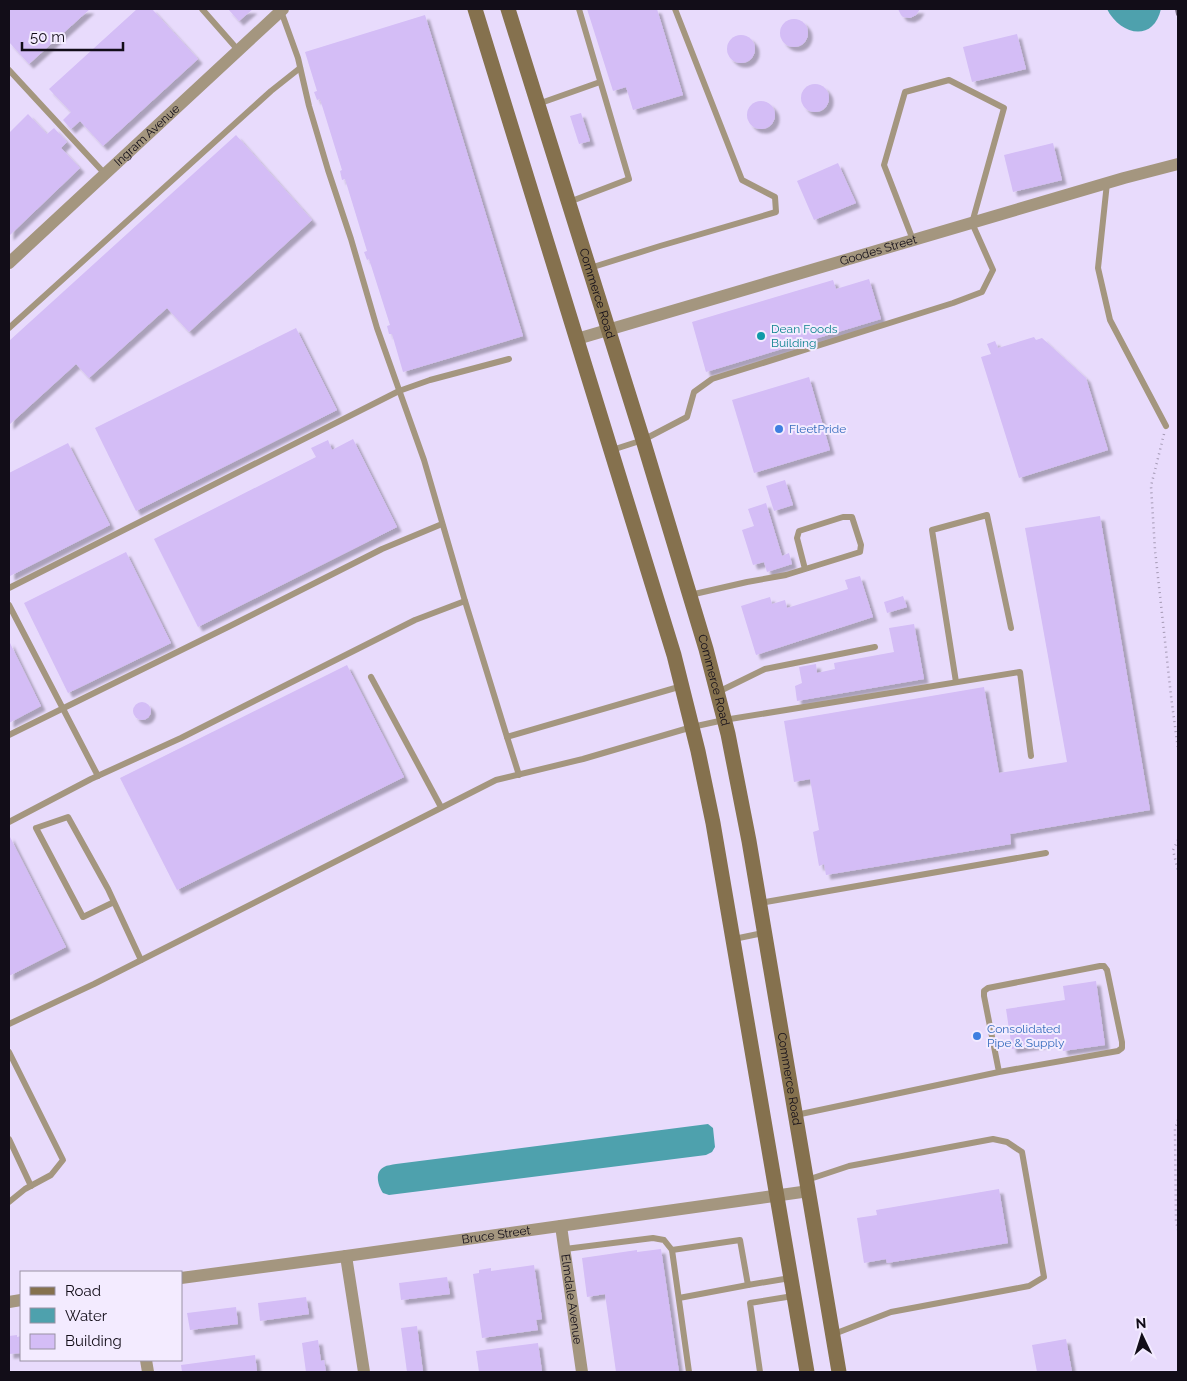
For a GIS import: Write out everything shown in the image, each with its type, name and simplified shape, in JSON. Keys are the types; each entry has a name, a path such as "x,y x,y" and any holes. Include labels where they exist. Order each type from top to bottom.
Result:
{"main road":[{"path":"475,9 674,655 692,727 708,799 733,939 806,1372"},
{"name":"Commerce Road","path":"508,9 643,440 718,692 739,788 839,1372"}],"street":[{"name":"Ingram Avenue","path":"9,263 282,10"},
{"name":"Goodes Street","path":"578,339 1178,164"},
{"name":"Bruce Street","path":"182,1278 777,1195 808,1186"},
{"name":"Elmdale Avenue","path":"561,1226 582,1372"},
{"path":"346,1256 364,1372"}],"lane":[{"path":"202,9 238,50"},
{"path":"569,202 628,180 579,9"},
{"path":"589,268 776,212 775,197 742,180 675,9"},
{"path":"282,10 328,170 351,238 377,328 424,460 519,775"},
{"path":"9,328 264,97 300,68"},
{"path":"9,70 105,174"},
{"path":"612,450 643,440 687,417 694,392 712,379 953,303 982,292 993,270 972,223 1004,108 949,80 905,92 884,165 913,240"},
{"path":"538,104 600,82"},
{"path":"1108,183 1098,268 1110,320 1166,426"},
{"path":"9,588 399,391 430,380 509,359"},
{"path":"956,682 932,530 986,515 1011,628"},
{"path":"690,595 786,574 805,569 860,552 861,545 852,517 843,517 799,531 797,538 805,569"},
{"path":"9,735 382,549 442,524"},
{"path":"9,822 98,776 181,738 415,620 465,601"},
{"path":"9,605 98,776"},
{"path":"718,692 765,669 875,647"},
{"path":"9,1024 94,984 496,780 583,759 692,727 724,720 1020,672 1031,756"},
{"path":"371,677 442,808"},
{"path":"508,737 682,686"},
{"path":"114,902 83,917 36,828 68,817 114,902 141,960"},
{"path":"759,903 1046,853"},
{"path":"733,939 764,933"},
{"path":"796,1115 999,1072 1118,1051 1122,1048 1122,1042 1107,970 1104,966 988,988 984,991 999,1072"},
{"path":"9,1052 63,1160 51,1175 9,1202"},
{"path":"9,1139 32,1186"},
{"path":"808,1186 849,1166 993,1140 1007,1142 1022,1152 1044,1277 1028,1286 891,1312 833,1335"},
{"path":"565,1249 653,1238 664,1240 672,1250 688,1372"},
{"path":"672,1250 740,1240 748,1286"},
{"path":"679,1298 791,1278"},
{"path":"760,1372 750,1303 794,1296"}],"path":[{"path":"1166,426 1151,486 1156,560 1178,750"},
{"path":"1178,840 1173,850 1178,871"},
{"path":"1178,1120 1175,1129 1176,1221 1178,1230"}],"water":[{"path":"1107,9 1161,9 1157,20 1151,27 1144,31 1136,31 1120,25"},
{"path":"708,1124 713,1128 715,1147 712,1152 706,1155 389,1195 383,1193 378,1183 381,1169 390,1165"}],"building":[{"path":"9,9 90,9 29,64 9,42"},
{"path":"137,9 152,9 198,59 103,146 80,121 71,129 63,120 71,112 49,89"},
{"path":"228,9 253,9 239,21"},
{"path":"587,9 657,9 683,95 633,110 626,87 613,91"},
{"path":"898,9 920,9 916,15 910,18 903,17"},
{"path":"425,15 523,336 403,372 392,334 389,334 387,326 390,325 369,259 367,260 364,252 367,251 345,179 342,180 340,171 342,170 320,99 317,100 314,92 317,91 305,52"},
{"path":"794,19 804,23 808,33 804,43 794,47 784,43 780,33 784,23"},
{"path":"1017,34 1026,69 972,82 963,47"},
{"path":"741,35 751,39 755,49 751,59 741,63 731,59 727,49 731,39"},
{"path":"815,84 825,88 829,98 825,108 815,112 805,108 801,98 805,88"},
{"path":"761,101 771,105 775,115 771,125 761,129 751,125 747,115 751,105"},
{"path":"581,113 590,141 579,144 570,116"},
{"path":"28,114 47,134 54,128 67,142 61,148 80,168 9,236 9,133"},
{"path":"236,135 312,220 189,332 167,308 89,378 76,364 9,425 9,341"},
{"path":"1053,143 1062,180 1013,192 1004,155"},
{"path":"838,163 856,203 814,220 797,181"},
{"name":"Dean Foods Building","path":"869,279 881,319 706,372 692,322 833,280 836,289"},
{"path":"296,328 337,410 136,511 95,428"},
{"path":"1034,337 1036,340 1042,338 1086,378 1108,450 1019,478 981,357 991,354 987,344 995,341 998,348"},
{"path":"809,377 830,450 754,473 732,400"},
{"path":"353,439 397,527 198,627 154,539 316,457 311,448 328,440 332,450"},
{"path":"68,443 110,525 10,576 9,473"},
{"path":"785,480 793,505 774,511 766,486"},
{"path":"766,503 782,556 789,553 792,564 767,572 764,562 753,565 742,530 754,526 748,509"},
{"path":"1100,516 1150,810 1010,834 1011,844 826,875 824,864 819,866 813,832 819,830 810,779 794,782 784,721 984,687 999,773 1067,762 1025,528"},
{"path":"126,552 171,643 68,693 24,603"},
{"path":"860,576 873,617 756,655 741,606 770,597 772,604 785,600 787,608 848,589 845,580"},
{"path":"903,596 907,607 887,613 884,602"},
{"path":"914,624 924,679 797,701 795,686 802,683 799,667 816,664 817,673 835,669 834,663 894,652 889,628"},
{"path":"9,641 41,706 9,723"},
{"path":"347,665 404,777 177,890 120,778"},
{"path":"142,702 148,705 151,711 148,717 142,720 136,717 133,711 136,705"},
{"path":"9,835 66,947 9,976"},
{"path":"1096,981 1105,1045 1063,1051 1061,1041 1012,1049 1006,1009 1065,1000 1063,986"},
{"path":"999,1189 1008,1243 887,1263 886,1259 864,1263 857,1218 877,1215 876,1210"},
{"path":"661,1249 679,1372 616,1372 605,1294 587,1297 582,1258 637,1250 637,1252"},
{"path":"534,1265 542,1319 536,1320 538,1330 482,1338 473,1274 479,1273 479,1270 491,1268 491,1271"},
{"path":"447,1277 450,1294 401,1300 399,1283"},
{"path":"306,1297 309,1314 260,1321 258,1303"},
{"path":"236,1307 238,1324 190,1330 187,1313"},
{"path":"417,1326 423,1372 407,1372 401,1328"},
{"path":"9,1336 20,1336 20,1353 9,1354"},
{"path":"1066,1339 1072,1372 1037,1372 1032,1345"},
{"path":"318,1340 321,1361 324,1360 326,1372 306,1372 302,1343"},
{"path":"538,1343 542,1372 479,1372 476,1351"},
{"path":"255,1355 257,1371 182,1372 181,1365"}],"railway":[{"path":"1177,9 1178,14"}],"place":[{"name":"Dean Foods Building","path":"761,336"},
{"name":"FleetPride","path":"779,429"},
{"name":"Consolidated Pipe & Supply","path":"977,1036"}]}
